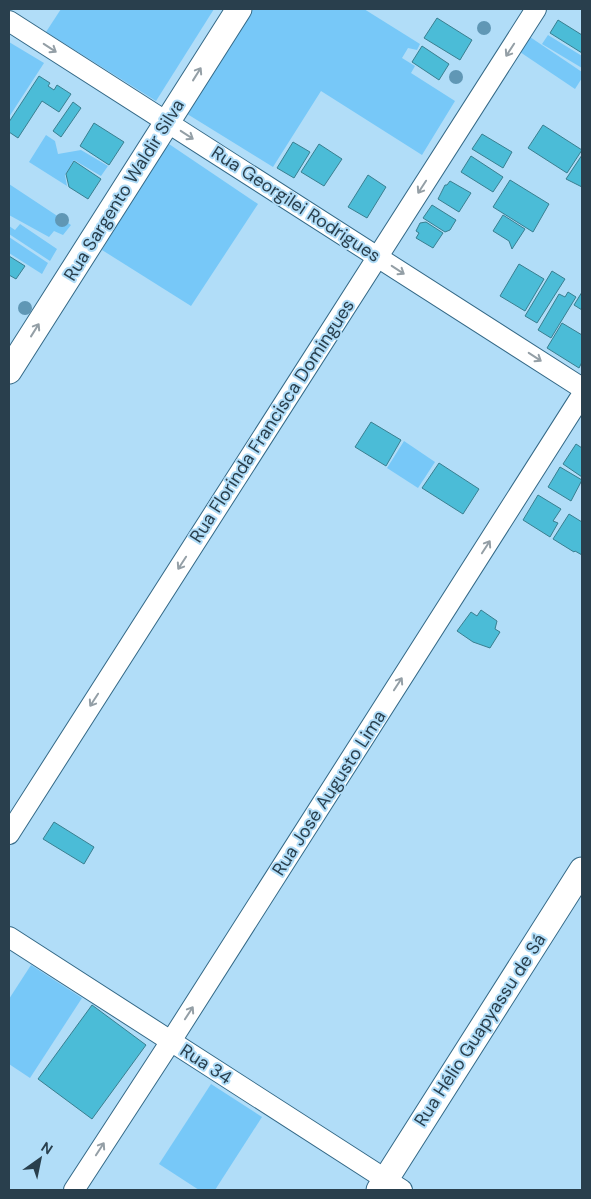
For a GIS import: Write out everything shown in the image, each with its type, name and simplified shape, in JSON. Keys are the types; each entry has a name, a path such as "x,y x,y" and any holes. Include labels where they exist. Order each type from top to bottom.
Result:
{"main road":[{"name":"Rua Sargento Waldir Silva","path":"9,371 238,9"},
{"name":"Rua Hélio Guapyassu de Sá","path":"389,1187 582,870"}],"street":[{"name":"Rua Florinda Francisca Domingues","path":"9,834 536,9"},
{"name":"Rua Georgilei Rodrigues","path":"9,21 582,388"},
{"name":"Rua José Augusto Lima","path":"74,1190 171,1041 582,395"},
{"name":"Rua 34","path":"9,937 171,1041 389,1187"}],"shaded area":[{"path":"61,9 214,9 156,101 46,32"},
{"path":"249,9 364,9 420,44 417,50 408,48 402,58 415,66 411,73 455,101 422,155 321,91 273,167 184,112"},
{"path":"548,35 582,56 582,68 542,44"},
{"path":"530,37 582,72 582,78 575,89 520,52"},
{"path":"9,42 44,63 9,117"},
{"path":"46,135 55,141 58,154 81,150 108,166 101,176 74,160 65,175 67,186 29,162"},
{"path":"166,142 258,204 191,306 102,250"},
{"path":"9,184 71,225 63,235 54,231 49,237 9,215"},
{"path":"20,224 57,249 50,261 9,234 9,226 15,230"},
{"path":"9,237 48,263 42,274 9,253"},
{"path":"404,441 435,462 418,488 387,468"},
{"path":"31,965 82,998 30,1078 9,1064 9,999"},
{"path":"211,1084 262,1117 215,1190 199,1190 159,1164"}],"building":[{"path":"437,18 472,40 460,60 424,38"},
{"path":"558,20 582,35 582,53 550,33"},
{"path":"422,46 449,64 439,80 412,62"},
{"path":"39,76 50,83 48,86 54,90 57,85 71,94 59,112 42,101 18,138 9,132 9,122"},
{"path":"73,102 81,108 61,137 53,131"},
{"path":"94,123 124,142 109,165 80,146"},
{"path":"543,125 582,150 567,173 528,148"},
{"path":"482,134 512,152 503,168 472,149"},
{"path":"293,142 310,152 294,178 277,168"},
{"path":"319,144 342,159 324,186 301,172"},
{"path":"582,155 582,187 566,179"},
{"path":"471,156 503,177 493,192 461,172"},
{"path":"74,161 101,179 88,199 69,187 66,174"},
{"path":"368,175 386,187 367,218 348,207"},
{"path":"510,180 549,204 533,232 493,207"},
{"path":"450,181 471,193 459,212 438,199 445,185"},
{"path":"432,205 456,220 450,230 445,232 423,218"},
{"path":"503,215 525,229 512,249 509,241 493,231"},
{"path":"426,222 443,233 433,248 416,238 419,233 416,231 420,223"},
{"path":"9,256 25,266 16,279 9,275"},
{"path":"519,264 544,279 525,311 500,296"},
{"path":"552,271 565,279 537,323 525,316"},
{"path":"568,292 576,297 551,338 538,330 559,294 565,297"},
{"path":"582,292 582,310 574,305"},
{"path":"562,323 582,335 582,362 579,368 547,348"},
{"path":"371,422 401,440 386,466 355,447"},
{"path":"576,444 582,448 582,477 563,464"},
{"path":"439,463 479,489 463,514 422,488"},
{"path":"560,467 582,480 571,501 548,487"},
{"path":"538,495 561,509 553,521 558,523 550,537 523,520"},
{"path":"569,514 582,522 582,555 553,539"},
{"path":"481,610 497,621 495,629 500,632 490,648 473,642 457,631 471,612 477,616"},
{"path":"54,822 94,847 84,864 43,839"},
{"path":"92,1005 146,1045 92,1119 38,1079"}]}
